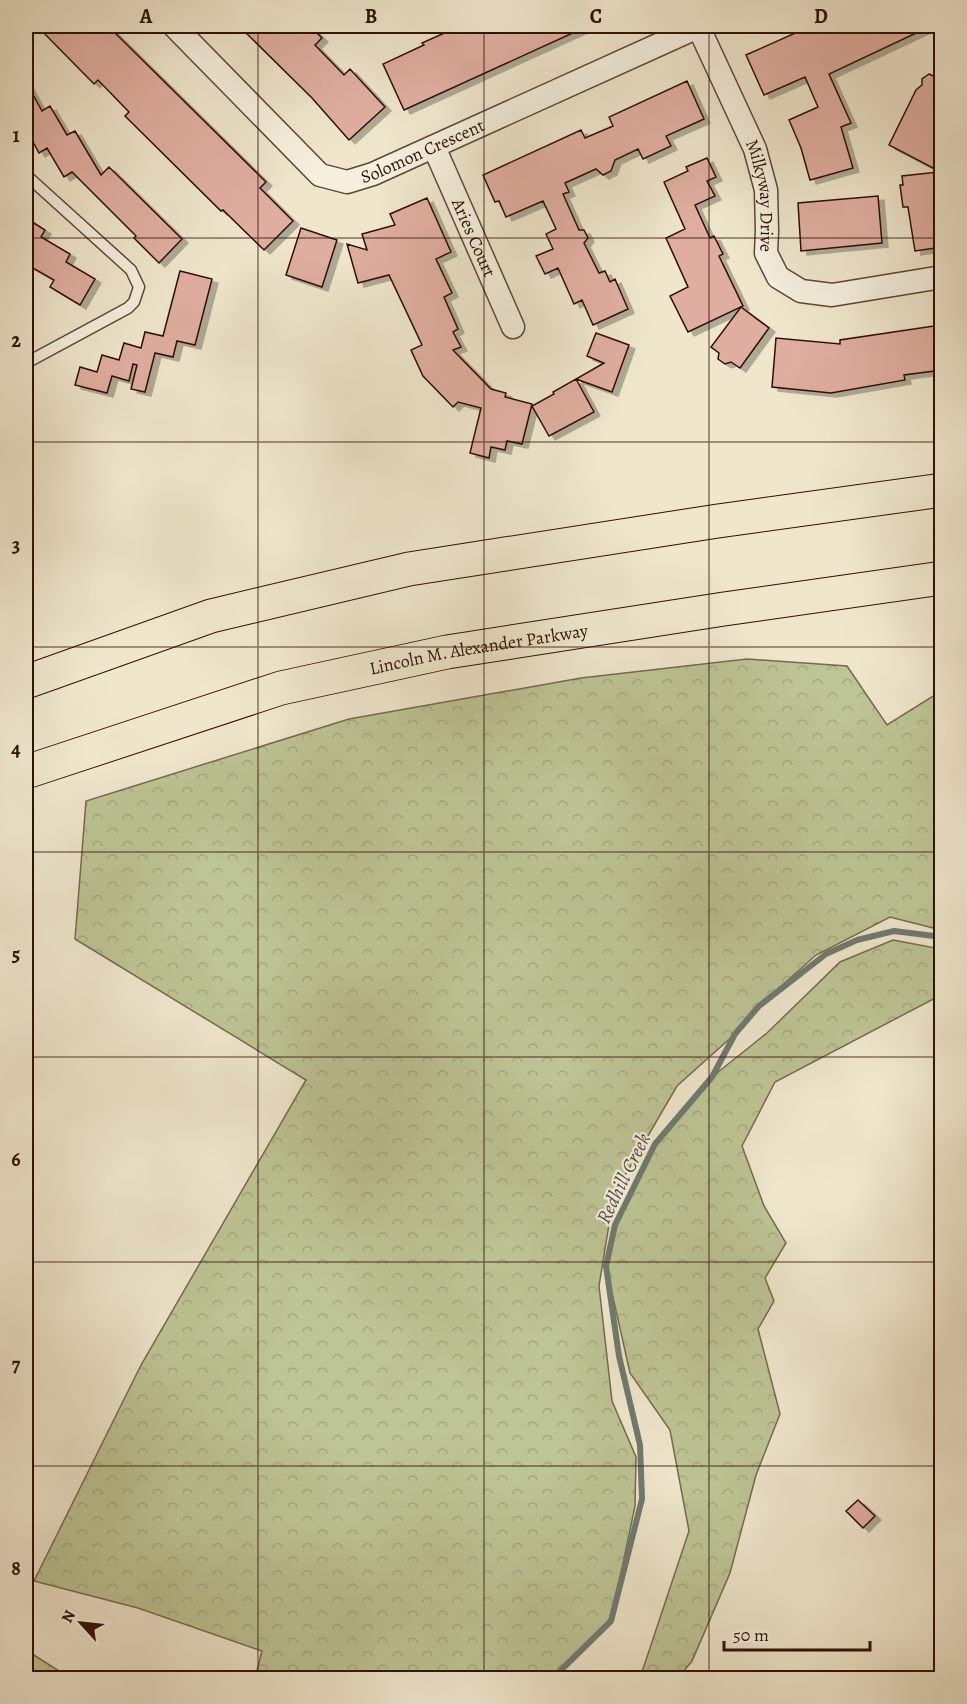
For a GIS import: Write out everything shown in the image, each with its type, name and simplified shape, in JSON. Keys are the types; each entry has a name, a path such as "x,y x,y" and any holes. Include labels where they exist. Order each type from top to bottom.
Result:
{"highway":[{"path":"26,682 211,616 409,569 717,521 942,490"},
{"name":"Lincoln M. Alexander Parkway","path":"26,772 280,688 447,652 942,578"}],"street":[{"name":"Solomon Crescent","path":"183,29 320,175 347,182 373,174 434,147 699,26"},
{"name":"Milkyway Drive","path":"699,26 755,149 766,190 768,231 766,253 778,277 801,291 832,295 942,277"},
{"name":"Aries Court","path":"434,147 513,327"}],"lane":[{"path":"26,175 131,270 139,288 134,302 128,308 26,363"}],"green space":[{"path":"747,659 847,666 887,725 941,691 941,930 890,917 816,955 759,1006 735,1034 677,1086 614,1194 599,1286 612,1401 636,1457 635,1506 611,1621 553,1678 255,1678 262,1651 138,1608 34,1581 141,1365 306,1080 75,939 86,801 349,719 581,678"},
{"path":"893,940 941,949 941,995 775,1082 742,1146 764,1206 786,1243 765,1278 774,1301 758,1329 780,1414 756,1475 730,1573 692,1661 678,1678 640,1678 689,1531 670,1430 630,1373 606,1266 615,1225 655,1144 712,1077 767,1033 840,962"},
{"path":"26,1650 70,1678 26,1678"}],"building":[{"path":"37,26 108,26 266,182 260,188 293,221 264,250 125,116 129,112 98,80 94,84"},
{"path":"239,26 310,26 322,38 315,45 344,75 350,69 385,107 349,140 312,98"},
{"path":"460,26 588,26 404,110 383,64"},
{"path":"811,26 931,26 829,74 851,123 841,127 853,168 810,180 801,148 789,120 818,107 805,77 764,95 746,55"},
{"path":"929,74 942,80 942,153 933,168 889,145 916,90 922,85 922,79"},
{"path":"687,81 704,119 666,136 671,146 643,159 638,149 615,160 611,171 603,175 596,169 565,183 569,192 563,194 579,230 584,230 588,238 584,243 599,273 605,271 610,282 615,279 628,309 593,325 582,300 574,304 558,268 545,274 536,256 553,249 546,234 556,229 543,201 506,217 499,201 495,202 483,175 581,130 585,138 613,126 609,117"},
{"path":"26,82 42,111 50,106 67,135 75,131 101,175 109,167 182,239 159,263 134,238 136,236 72,172 64,177 47,148 39,153 26,129"},
{"path":"707,158 716,177 707,181 715,196 695,205 710,238 714,236 723,254 719,256 743,306 688,332 670,296 688,287 666,238 685,229 664,182 688,171 686,167"},
{"path":"938,172 940,186 942,185 942,247 915,251 908,207 903,207 900,185 903,185 902,176"},
{"path":"878,196 882,243 801,251 798,203"},
{"path":"427,198 451,252 436,259 452,293 444,297 458,329 453,332 461,347 453,350 491,389 506,393 505,397 532,404 522,444 507,441 505,450 491,447 489,458 470,453 481,408 458,402 453,407 423,376 411,350 422,345 389,275 358,283 347,244 367,250 362,234 395,225 390,214"},
{"path":"26,218 45,230 41,237 70,254 66,262 95,279 80,305 50,287 54,280 26,264"},
{"path":"301,228 337,240 322,287 286,275"},
{"path":"180,271 212,279 195,345 177,341 173,357 155,353 145,392 131,389 137,365 133,364 129,381 112,376 107,393 75,385 80,367 97,372 102,355 119,360 124,343 141,348 145,332 163,336"},
{"path":"741,307 769,328 740,368 731,362 725,364 718,359 719,353 711,347"},
{"path":"942,326 942,370 904,375 905,380 831,393 772,387 776,338 840,344 840,340"},
{"path":"596,333 629,345 612,392 576,379 604,363 587,356"},
{"path":"576,379 594,412 549,436 532,406"},
{"path":"858,1500 875,1516 863,1528 846,1511"}],"waterway":[{"name":"Redhill Creek","path":"553,1678 611,1621 642,1499 640,1445 619,1356 606,1266 615,1225 655,1144 712,1077 735,1034 759,1006 826,954 857,940 894,931 942,937"}]}
